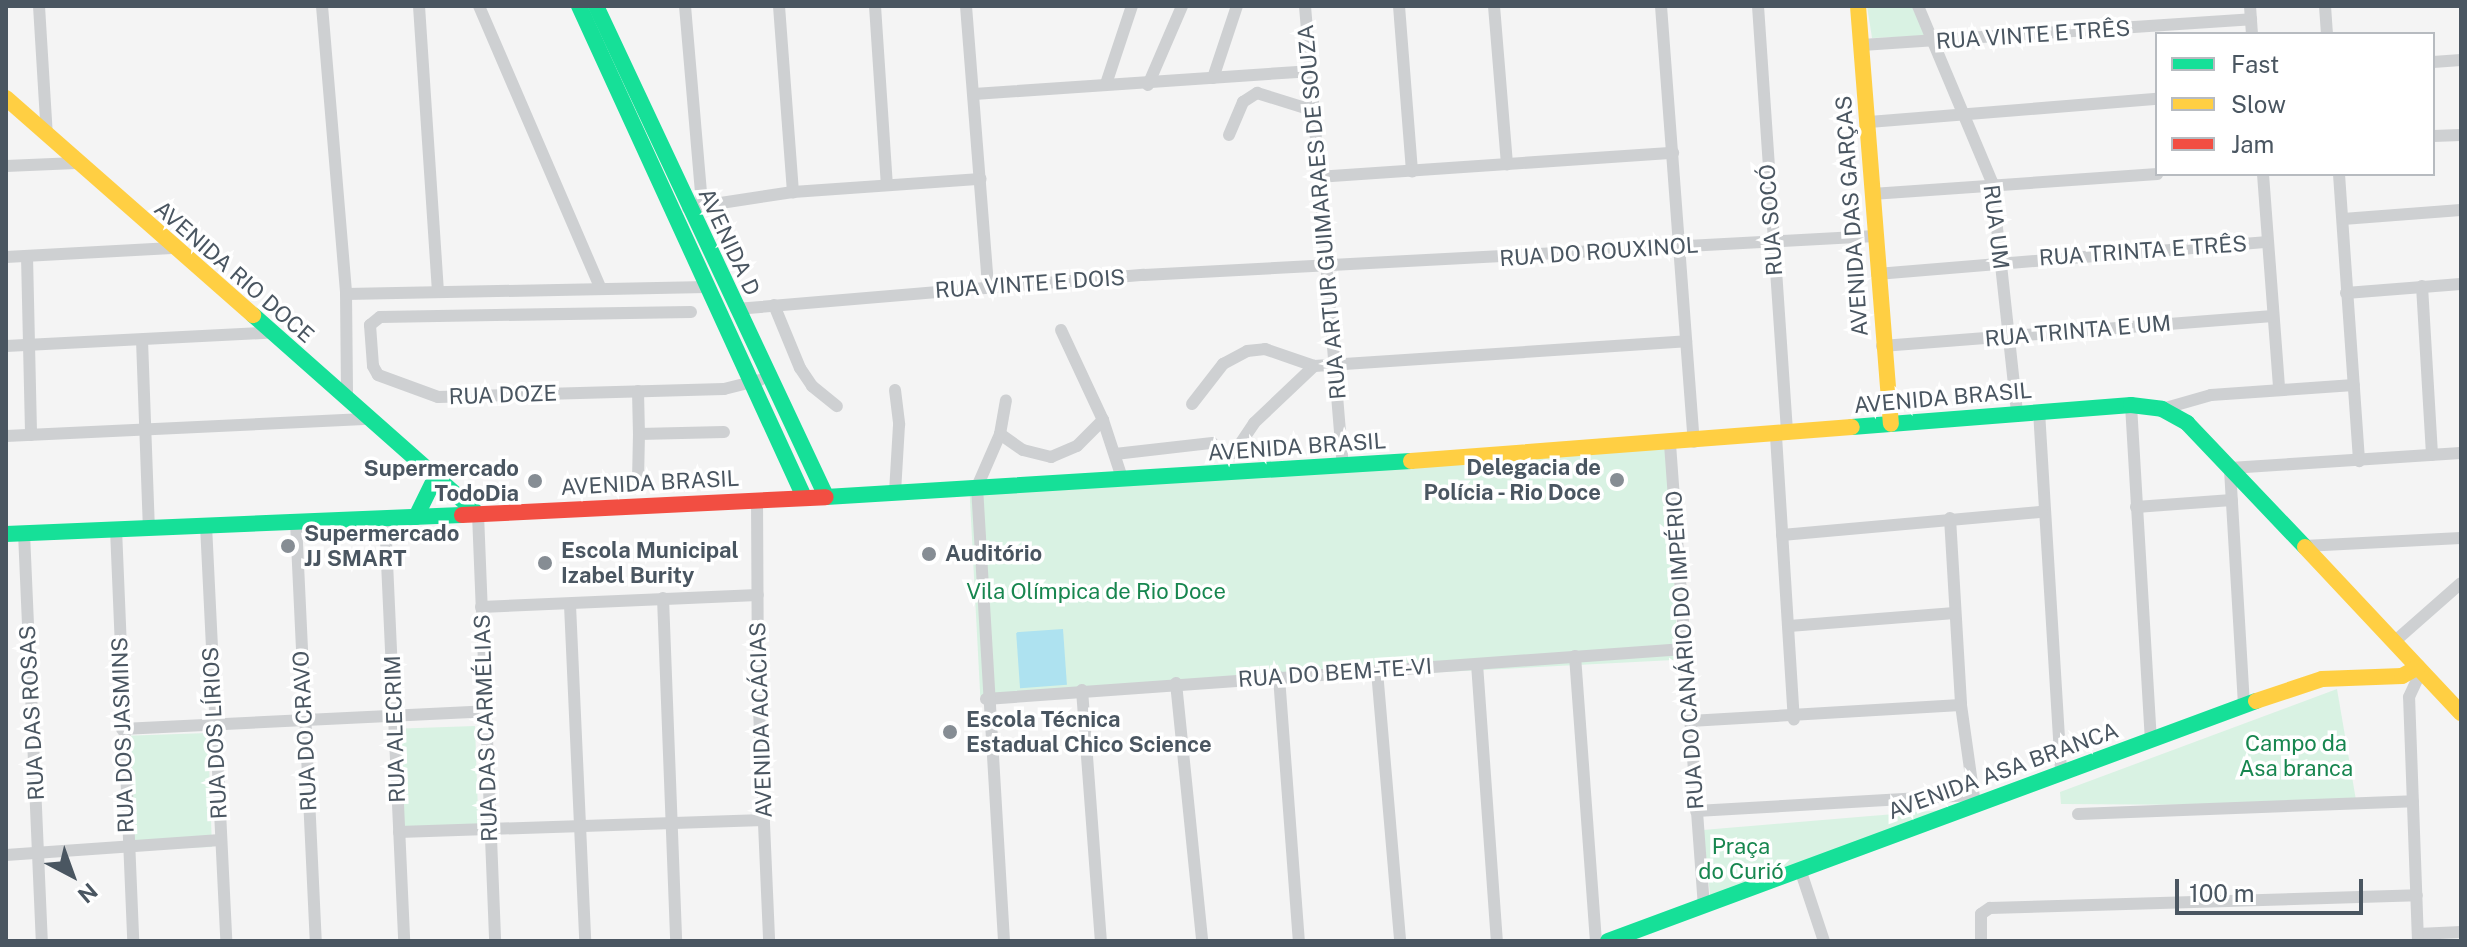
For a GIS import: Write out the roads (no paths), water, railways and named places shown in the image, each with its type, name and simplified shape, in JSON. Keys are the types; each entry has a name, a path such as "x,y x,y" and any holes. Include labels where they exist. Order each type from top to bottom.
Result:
{"main road":[{"name":"AVENIDA D","path":"579,6 596,17 695,205 736,309 826,496"},
{"name":"AVENIDA DAS GARÇAS","path":"1858,6 1869,122 1882,346 1891,424"},
{"name":"AVENIDA D","path":"596,17 707,287 804,497"},
{"name":"AVENIDA RIO DOCE","path":"6,98 267,333 347,398 478,514"},
{"name":"AVENIDA BRASIL","path":"6,534 478,514 1343,466 1670,444 2131,405 2162,409 2187,423 2461,713"},
{"path":"416,517 436,476"},
{"name":"AVENIDA ASA BRANCA","path":"1608,941 1974,800 2061,772 2244,705 2322,679 2350,674 2402,676 2419,669"}],"street":[{"path":"39,6 47,135"},
{"path":"322,6 346,294 347,398"},
{"path":"419,6 438,291"},
{"path":"479,6 601,289"},
{"path":"685,6 695,205 793,192 981,179"},
{"path":"779,6 793,192"},
{"path":"875,6 887,185"},
{"path":"966,6 988,287"},
{"path":"1106,84 1132,6"},
{"path":"1148,85 1182,6"},
{"path":"1213,78 1237,6"},
{"name":"RUA ARTUR GUIMARAES DE SOUZA","path":"1305,6 1324,269 1336,366 1343,466"},
{"path":"1399,6 1412,171"},
{"path":"1494,6 1507,164"},
{"path":"1661,6 1682,246 1694,442"},
{"name":"RUA SOCÓ","path":"1758,6 1773,241 1782,535 1794,719"},
{"name":"RUA UM","path":"1918,6 1965,111 1992,182 2017,413"},
{"path":"2325,6 2327,32"},
{"path":"2251,12 2252,32"},
{"name":"RUA VINTE E TRÊS","path":"1862,45 1933,42 2251,12"},
{"path":"2435,62 2461,60"},
{"path":"974,94 1106,84 1148,85 1309,71"},
{"path":"1229,135 1250,95 1266,93 1312,110"},
{"path":"1869,122 1965,111 2155,99"},
{"path":"2435,136 2461,135"},
{"path":"1317,177 1673,153"},
{"path":"6,166 76,163"},
{"path":"1872,194 1992,182 2155,174"},
{"path":"2263,176 2265,242 2279,389"},
{"path":"2339,176 2359,461"},
{"path":"2343,219 2461,210"},
{"name":"RUA DO ROUXINOL","path":"1324,269 1875,236"},
{"name":"RUA TRINTA E TRÊS","path":"1877,274 2265,242"},
{"path":"6,257 172,248"},
{"path":"27,256 31,435"},
{"name":"RUA VINTE E DOIS","path":"736,309 988,287 1324,269"},
{"path":"2346,293 2461,284"},
{"path":"2422,286 2432,455"},
{"path":"346,294 707,287"},
{"path":"774,305 800,368 824,398 837,406"},
{"name":"RUA DOZE","path":"691,312 380,317 370,325 375,373 392,376 425,396 724,389 768,378"},
{"name":"RUA TRINTA E UM","path":"1882,346 2273,316"},
{"path":"1061,330 1103,420 1122,478"},
{"path":"6,346 267,333"},
{"path":"142,340 149,431 149,528"},
{"path":"1192,404 1223,364 1247,351 1265,349 1314,366 1336,366 1686,341"},
{"path":"1234,453 1254,423 1314,366"},
{"path":"2162,409 2189,399 2354,385"},
{"path":"895,390 899,425 895,492"},
{"path":"638,391 638,481"},
{"path":"1004,941 986,699 977,487 1000,434 1006,401"},
{"path":"2131,405 2151,739"},
{"path":"2039,411 2042,512 2061,772"},
{"path":"6,436 370,419"},
{"path":"1000,434 1023,450 1051,457 1077,446 1103,420"},
{"path":"639,434 724,432"},
{"path":"1115,454 1212,443"},
{"name":"RUA DO CANÁRIO DO IMPÉRIO","path":"1670,444 1704,905"},
{"path":"2244,705 2230,468 2461,453"},
{"name":"AVENIDA ACÁCIAS","path":"757,499 769,941"},
{"path":"2136,507 2232,500"},
{"path":"1782,535 2042,512"},
{"name":"RUA DAS CARMÉLIAS","path":"478,514 495,941"},
{"name":"RUA ALECRIM","path":"385,518 404,941"},
{"path":"1696,811 1974,800 1961,705 1950,518"},
{"name":"RUA DO CRAVO","path":"296,522 303,721 316,941"},
{"name":"RUA DOS LÍRIOS","path":"206,525 226,941"},
{"name":"RUA DOS JASMINS","path":"116,529 133,941"},
{"name":"RUA DAS ROSAS","path":"24,533 42,941"},
{"path":"2304,546 2461,538"},
{"path":"2394,642 2461,583"},
{"path":"481,607 758,595"},
{"path":"663,598 676,941"},
{"path":"570,605 585,941"},
{"path":"1789,626 1954,613"},
{"name":"RUA DO BEM-TE-VI","path":"986,699 1684,649"},
{"path":"1575,656 1596,941"},
{"path":"1477,664 1497,941"},
{"path":"2419,669 2409,697 2418,938 2461,932"},
{"path":"1377,671 1400,941"},
{"path":"1279,677 1299,941"},
{"path":"1176,683 1202,941"},
{"path":"1082,690 1101,941"},
{"path":"1690,721 1794,719 1961,705"},
{"path":"122,729 214,727 487,711"},
{"path":"2078,814 2413,801"},
{"path":"399,832 490,832 580,825 764,820"},
{"path":"6,855 220,840"},
{"path":"1800,869 1824,941"},
{"path":"1981,941 1981,914 2002,908 2417,895"}],"water":[{"path":"1063,629 1067,685 1020,688 1016,632"}],"place":[{"name":"Delegacia de Polícia - Rio Doce","path":"1617,480"},
{"name":"Supermercado TodoDia","path":"535,481"},
{"name":"Supermercado JJ SMART","path":"288,546"},
{"name":"Auditório","path":"929,554"},
{"name":"Escola Municipal Izabel Burity","path":"545,563"},
{"name":"Escola Técnica Estadual Chico Science","path":"950,732"}],"park label":[{"name":"Vila Olímpica de Rio Doce","path":"1096,592"},
{"name":"Campo da Asa branca","path":"2296,756"},
{"name":"Praça do Curió","path":"1741,858"}]}
